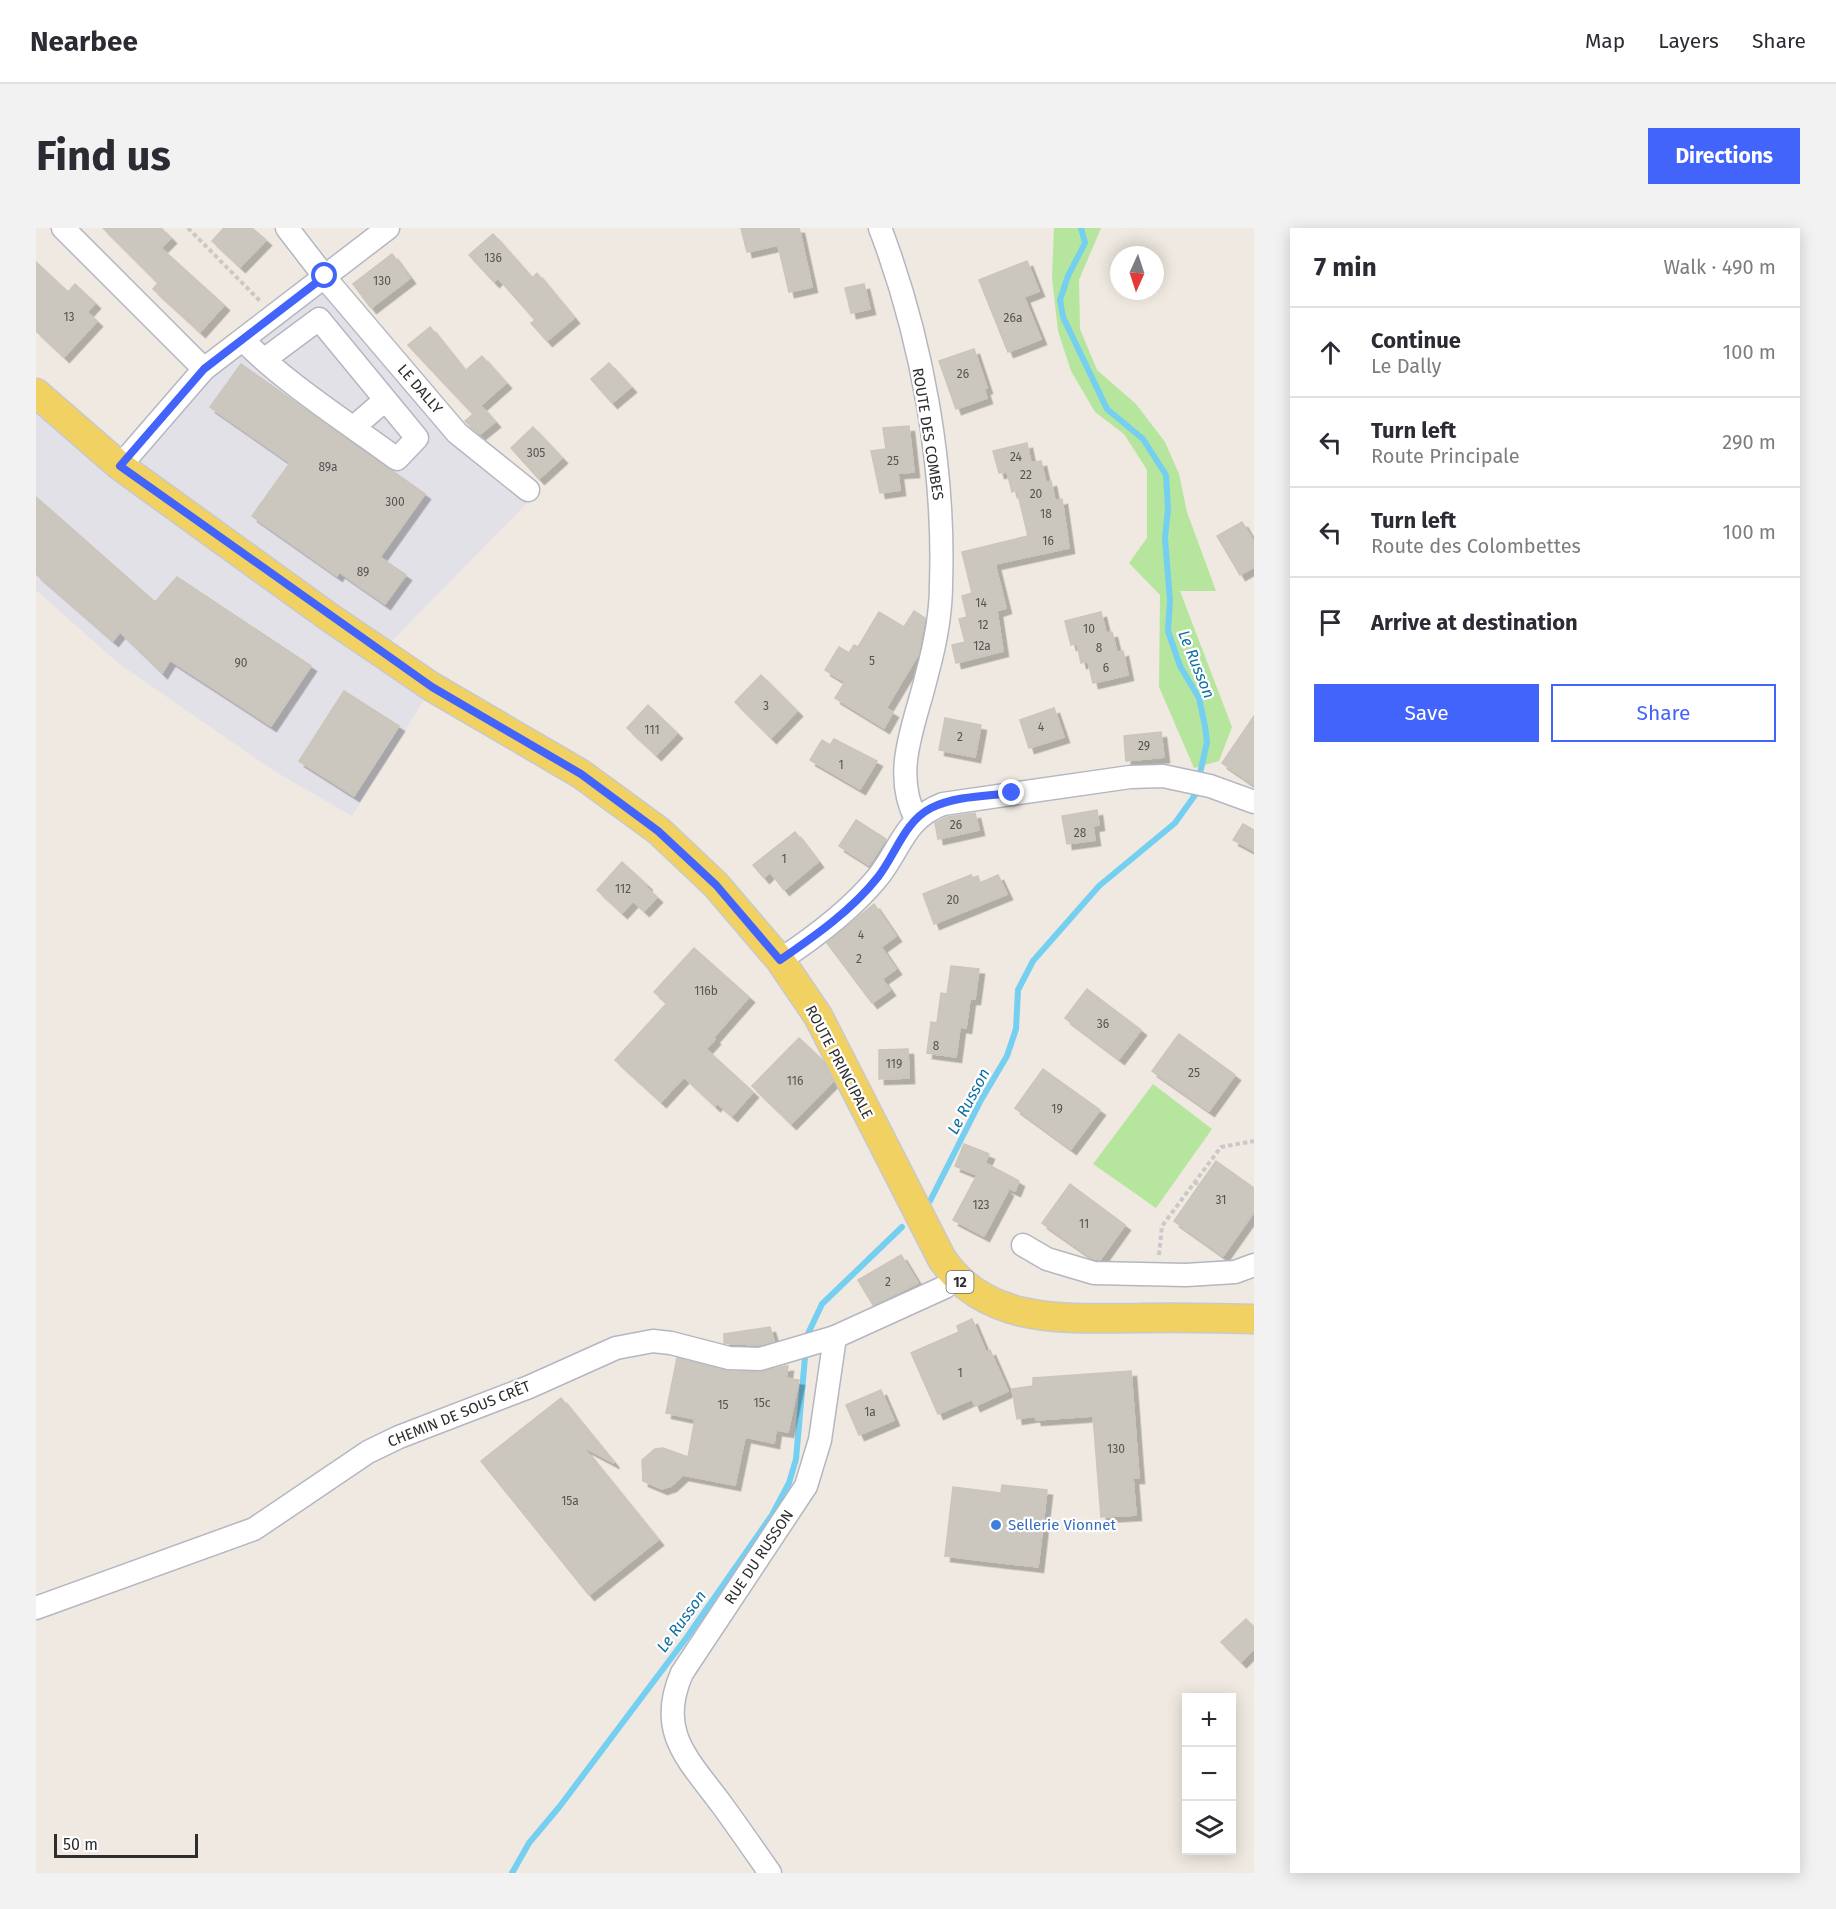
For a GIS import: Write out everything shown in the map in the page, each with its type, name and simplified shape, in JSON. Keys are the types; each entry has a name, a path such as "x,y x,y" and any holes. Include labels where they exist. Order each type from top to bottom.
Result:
{"main road":[{"name":"ROUTE PRINCIPALE","path":"36,393 120,466 423,681 581,774 658,831 716,885 780,960 818,1016 927,1233 956,1279 993,1303 1033,1316 1254,1318"}],"street":[{"path":"63,228 204,369"},
{"name":"LE DALLY","path":"287,228 458,433 528,490"},
{"path":"120,466 204,369 388,228"},
{"name":"ROUTE DES COMBES","path":"880,228 898,273 926,399 939,483 942,585 934,642 904,768 909,806 916,819"},
{"path":"243,340 265,359 397,459 417,438 318,319 265,359"},
{"path":"354,427 385,400"},
{"path":"780,960 814,938 862,894 878,877 916,819 931,809 958,800 1130,777 1163,776 1210,786 1254,802"},
{"path":"1023,1245 1047,1259 1095,1273 1159,1275 1235,1272 1254,1265"},
{"path":"835,1337 945,1287 956,1279"},
{"name":"CHEMIN DE SOUS CRÊT","path":"36,1608 254,1529 368,1452 399,1437 529,1387 616,1348 653,1341 671,1343 729,1358 760,1359 835,1337"},
{"name":"RUE DU RUSSON","path":"770,1873 688,1762 677,1739 671,1716 672,1696 682,1673 806,1486 822,1430 835,1337"}],"path":[{"path":"188,228 274,316"},
{"path":"1159,1275 1162,1226 1221,1147 1254,1141"},
{"path":"1194,1182 1200,1185"}],"shaded area":[{"path":"325,276 457,433 528,490 529,501 381,652 432,687 352,816 274,771 118,663 36,590 36,393 120,466 204,369"}],"green space":[{"path":"1054,228 1101,228 1079,280 1080,329 1097,370 1136,404 1165,442 1179,474 1187,512 1216,591 1180,591 1232,727 1219,761 1194,768 1159,687 1160,595 1129,563 1147,538 1147,470 1124,434 1095,412 1071,371 1058,331 1052,278"},
{"path":"1153,1084 1212,1129 1156,1208 1093,1164"}],"building":[{"path":"103,228 161,228 171,238 161,248 224,305 200,332 153,289 158,283"},
{"path":"224,228 252,228 266,240 240,267 212,241"},
{"path":"741,228 799,228 812,287 789,292 778,245 747,252"},
{"path":"493,234 532,278 537,273 574,318 547,341 531,323 535,320 498,278 494,282 469,255"},
{"path":"392,254 410,278 371,308 353,284"},
{"path":"1027,261 1039,291 1024,297 1041,339 1008,352 979,280"},
{"path":"36,262 68,292 75,284 95,303 87,312 97,321 64,357 36,331"},
{"path":"864,284 870,309 851,313 845,288"},
{"path":"430,327 465,371 482,356 506,383 472,413 408,345"},
{"path":"974,349 987,388 984,389 987,398 956,409 939,361"},
{"path":"609,363 631,387 612,403 591,379"},
{"path":"241,364 425,494 380,557 406,575 385,604 339,572 337,576 252,516 290,463 210,407"},
{"path":"482,407 495,422 480,434 465,421"},
{"path":"909,426 914,472 898,473 900,490 880,493 871,451 886,449 883,428"},
{"path":"533,427 562,458 539,479 511,448"},
{"path":"1027,443 1031,463 1041,461 1046,483 1051,481 1055,501 1062,499 1069,548 995,564 1006,608 997,611 1003,651 956,663 952,645 965,642 959,619 967,617 962,596 972,593 962,552 1028,536 1017,490 1012,492 1007,472 999,473 993,451"},
{"path":"36,497 155,602 177,577 311,666 271,726 170,660 162,673 120,632 113,641 36,574"},
{"path":"1242,522 1254,542 1254,567 1240,575 1217,536"},
{"path":"914,611 925,618 918,655 886,708 893,712 884,728 835,698 845,682 825,670 839,647 849,653 854,645 858,647 879,612 904,627"},
{"path":"1101,612 1106,633 1112,632 1117,653 1123,651 1128,675 1093,683 1088,661 1081,663 1077,643 1071,645 1065,621"},
{"path":"761,675 797,711 771,738 735,702"},
{"path":"344,691 399,726 354,796 299,761"},
{"path":"648,705 677,733 656,755 627,728"},
{"path":"1054,708 1064,737 1029,748 1020,720"},
{"path":"1254,716 1254,785 1222,763"},
{"path":"945,718 981,725 975,757 939,750"},
{"path":"1161,732 1164,757 1126,761 1124,736"},
{"path":"834,739 877,761 860,789 810,760 822,740 830,745"},
{"path":"1097,810 1099,825 1093,826 1095,840 1067,844 1062,816"},
{"path":"975,813 979,830 938,839 935,823 947,817"},
{"path":"856,820 886,839 869,865 839,846"},
{"path":"1243,824 1254,830 1254,851 1233,840"},
{"path":"795,832 818,862 784,890 770,872 764,878 753,865"},
{"path":"622,862 657,897 644,911 633,901 622,913 597,890"},
{"path":"971,875 973,878 978,876 980,883 998,875 1007,894 934,924 923,894"},
{"path":"874,904 896,936 881,947 896,969 882,979 890,990 872,1003 827,943"},
{"path":"694,948 749,997 706,1049 753,1092 732,1116 717,1103 715,1106 684,1077 661,1102 615,1060 667,1003 654,992"},
{"path":"951,966 979,969 975,999 970,999 966,1028 960,1027 956,1057 927,1053 931,1022 937,1023 941,993 947,994"},
{"path":"1087,989 1141,1030 1119,1059 1065,1018"},
{"path":"1179,1034 1235,1075 1209,1111 1152,1071"},
{"path":"799,1038 821,1059 833,1081 791,1124 752,1086"},
{"path":"908,1049 909,1078 879,1079 879,1050"},
{"path":"1043,1069 1100,1110 1071,1149 1015,1108"},
{"path":"964,1144 989,1154 985,1163 1019,1181 1015,1191 999,1184 1008,1191 984,1236 953,1220 977,1175 955,1166"},
{"path":"1216,1161 1254,1188 1254,1212 1223,1256 1174,1221"},
{"path":"1070,1184 1125,1225 1100,1260 1092,1258 1042,1223"},
{"path":"901,1255 918,1283 873,1305 858,1280"},
{"path":"972,1319 986,1352 990,1350 1008,1391 975,1406 972,1399 938,1414 911,1353 959,1332 957,1326"},
{"path":"770,1327 774,1341 758,1345 724,1343 724,1334"},
{"path":"677,1358 729,1371 760,1372 788,1366 786,1378 799,1380 788,1432 776,1430 774,1443 745,1437 735,1485 683,1475 671,1486 662,1489 643,1481 642,1460 655,1449 663,1448 688,1457 695,1419 666,1413"},
{"path":"1131,1371 1139,1478 1133,1478 1136,1515 1101,1517 1093,1416 1036,1420 1035,1416 1017,1419 1012,1389 1033,1386 1033,1378"},
{"path":"881,1390 894,1420 859,1435 846,1405"},
{"path":"561,1398 614,1463 582,1446 658,1540 589,1595 481,1461"},
{"name":"Sellerie Vionnet","path":"1002,1485 1047,1490 1038,1567 945,1556 953,1487 1001,1493"},
{"path":"1246,1619 1254,1628 1254,1649 1241,1662 1221,1642"}],"waterway":[{"name":"Le Russon","path":"1081,228 1085,243 1068,276 1060,300 1063,317 1107,409 1143,439 1166,475 1168,509 1165,538 1170,601 1168,631 1180,666 1199,698 1205,726 1207,742 1199,778"},
{"name":"Le Russon","path":"930,1201 981,1100 1007,1056 1016,1029 1018,990 1033,961 1099,886 1175,823 1195,795 1196,788"},
{"name":"Le Russon","path":"806,1338 822,1304 902,1227"},
{"name":"Le Russon","path":"512,1873 529,1843 560,1806 687,1637 772,1515 789,1483 796,1459 805,1357"}],"place":[{"name":"Sellerie Vionnet","path":"996,1525"}],"route":[{"path":"325,276 204,369 120,466 329,617 432,687 581,774 658,831 716,885 780,960 814,938 862,894 878,877 916,819 943,804 1012,793"}]}
